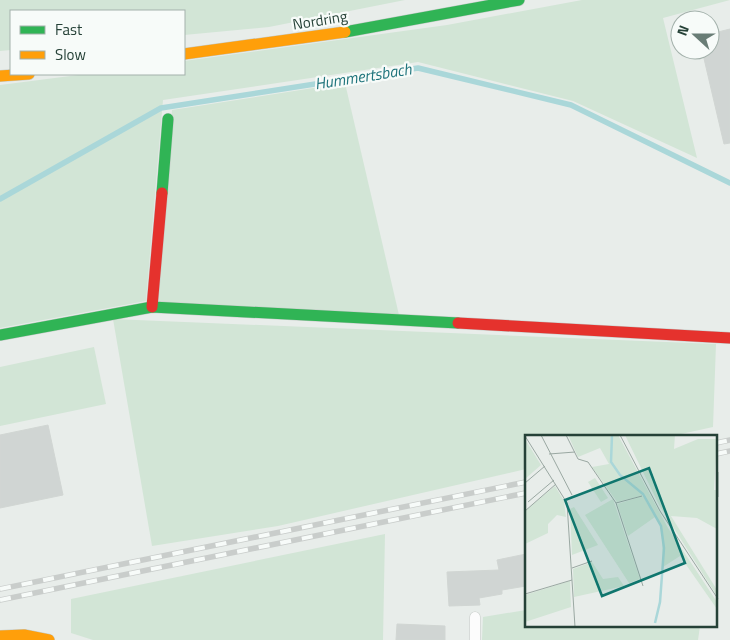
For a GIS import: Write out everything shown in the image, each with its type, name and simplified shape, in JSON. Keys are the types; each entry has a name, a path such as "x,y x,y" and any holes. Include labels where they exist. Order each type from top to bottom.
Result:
{"street":[{"name":"Nordring","path":"185,54 315,37 519,0"},
{"path":"0,76 14,75"},
{"path":"152,307 168,119"},
{"path":"0,335 152,307 730,338"},
{"path":"0,636 24,635 49,640"}],"lane":[{"path":"475,617 475,640"}],"green space":[{"path":"0,0 405,0 269,27 185,35 185,10 10,10 10,50 0,51"},
{"path":"582,0 730,0 693,10 670,10 670,16 663,18 670,47 670,60 673,60 697,158 573,101 418,62 163,100 146,301 0,328 0,85 78,75 185,75 185,61 447,25"},
{"path":"345,83 399,315 156,303 172,110"},
{"path":"113,319 716,344 713,427 677,435 525,435 525,469 278,526 152,546"},
{"path":"94,347 106,404 0,426 0,367"},
{"path":"385,534 383,640 93,640 71,633 71,599"},
{"path":"525,610 525,628 700,628 698,640 482,640 483,617"}],"building":[{"path":"730,29 730,143 724,144 704,60 720,60 720,32"},
{"path":"48,425 63,495 0,508 0,435"},
{"path":"525,554 525,586 502,590 502,594 479,598 480,605 449,606 447,572 499,570 497,560"},
{"path":"397,624 445,626 445,640 396,640"}],"waterway":[{"name":"Hummertsbach","path":"0,199 161,108 418,68 571,105 730,183"}],"railway":[{"path":"718,443 730,440"},
{"path":"718,454 730,451"},
{"path":"0,589 525,482"},
{"path":"0,600 525,493"}],"traffic: fast":[{"path":"345,32 519,0"},
{"path":"162,193 168,119"},
{"path":"0,335 152,307 458,323"}],"traffic: slow":[{"path":"185,54 345,32"},
{"path":"0,76 14,75"},
{"path":"0,636 24,635 49,640"}],"traffic: jam":[{"path":"152,307 162,193"},
{"path":"458,323 730,338"}]}
